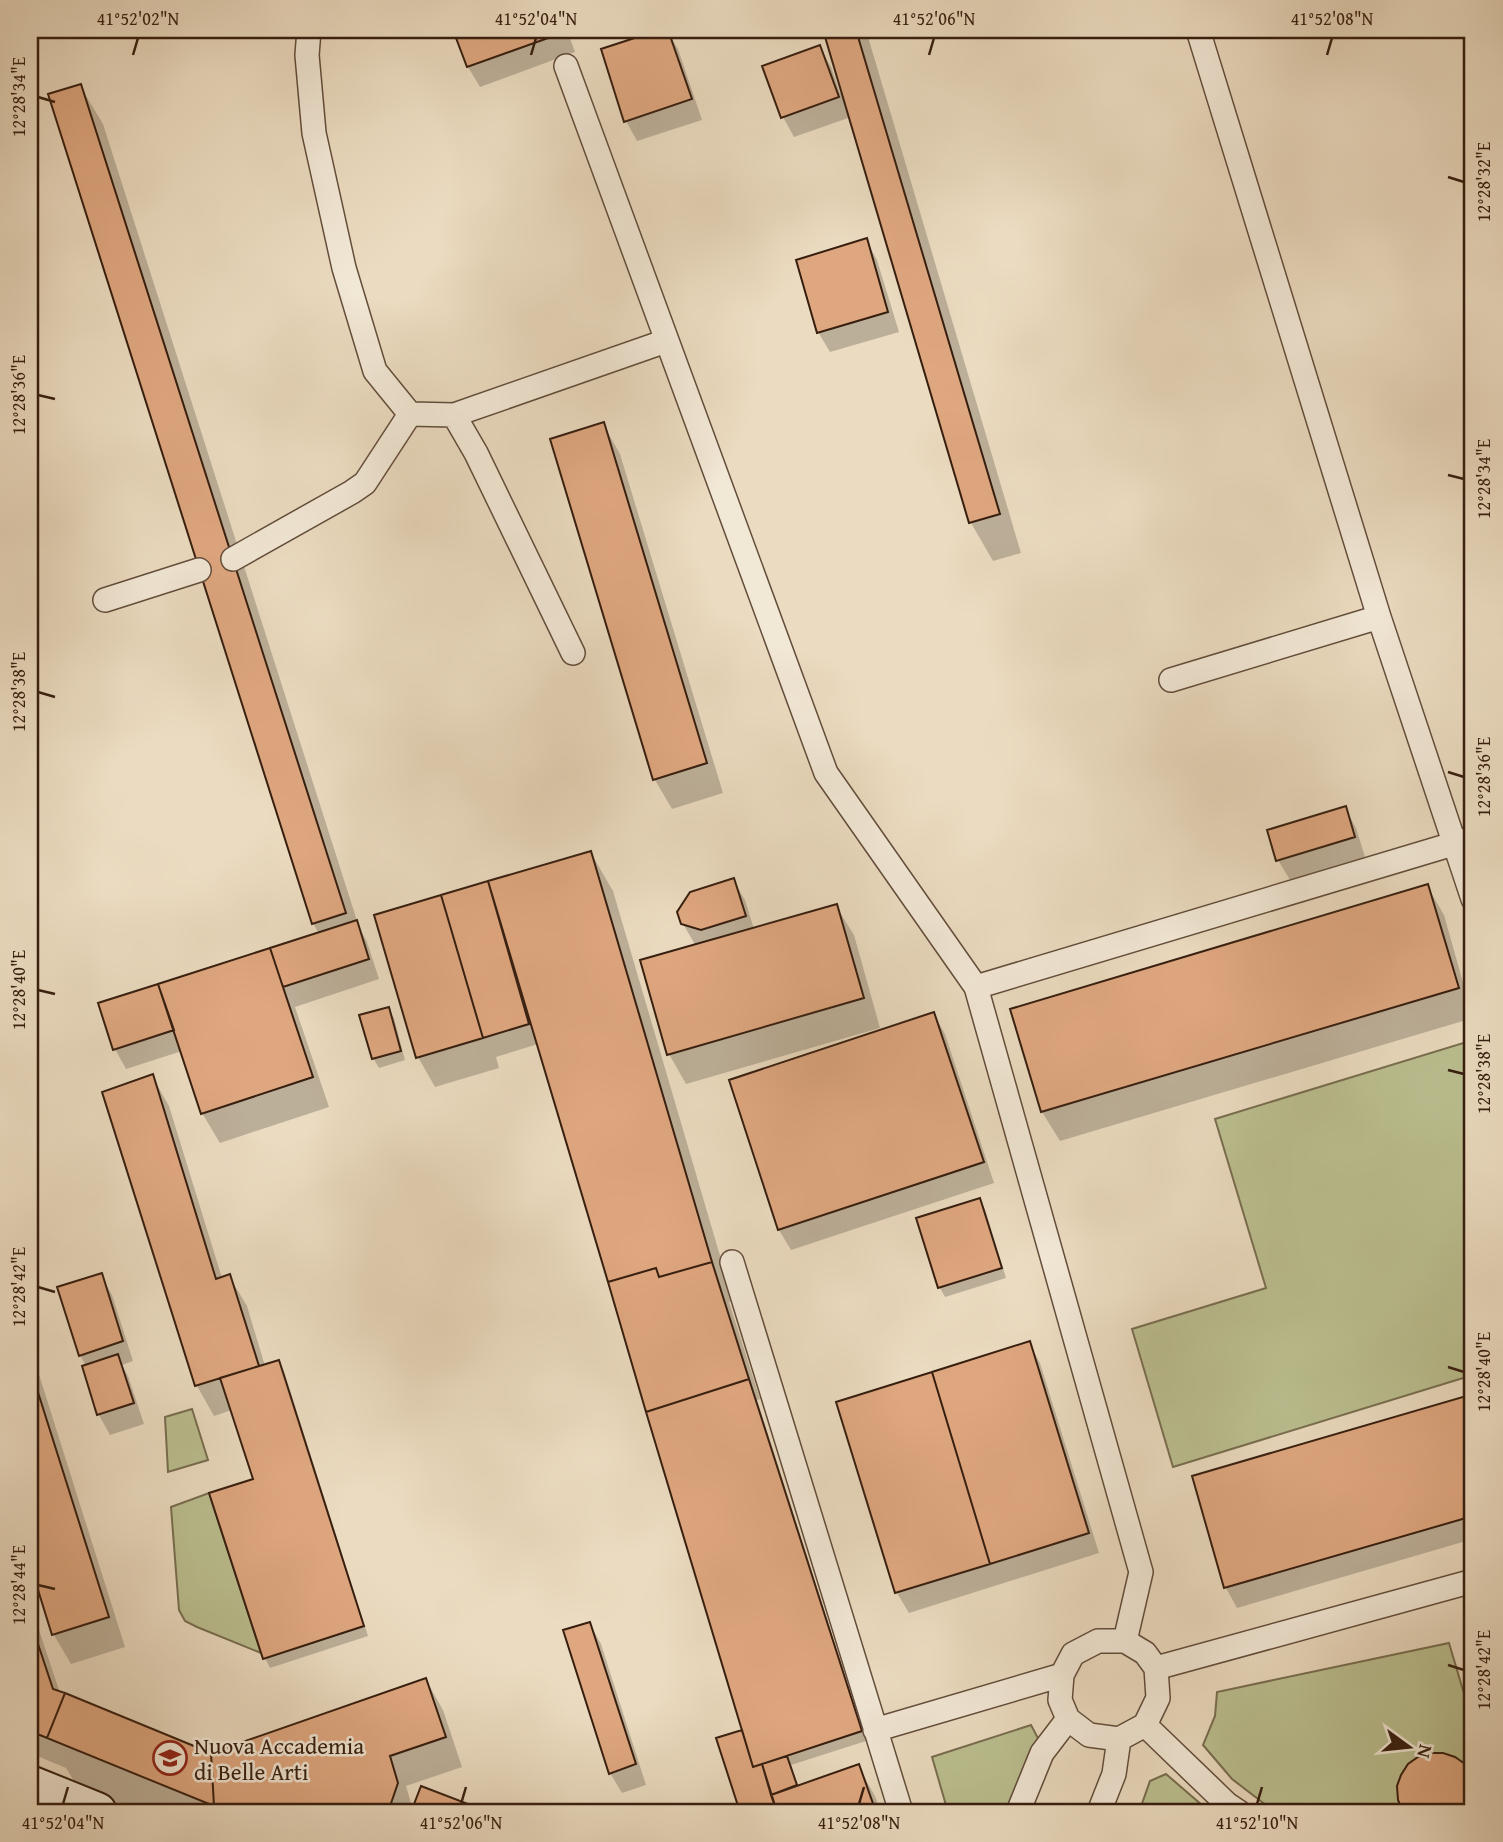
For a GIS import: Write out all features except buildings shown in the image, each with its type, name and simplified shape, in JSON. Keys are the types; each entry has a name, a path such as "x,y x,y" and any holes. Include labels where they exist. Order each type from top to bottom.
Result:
{"main road":[{"path":"42,1797 97,1812"}],"lane":[{"path":"309,30 307,55 314,133 344,268 375,371 410,414 454,415 666,341"},
{"path":"1198,30 1379,617 1464,840 1473,900"},
{"path":"566,66 826,773 976,987 1141,1573 1125,1641"},
{"path":"233,559 365,483 410,414"},
{"path":"454,415 476,453 573,653"},
{"path":"105,600 200,570"},
{"path":"1171,680 1379,617"},
{"path":"976,987 1464,840"},
{"path":"732,1262 901,1812"},
{"path":"1156,1668 1473,1581"},
{"path":"1098,1641 1125,1641 1145,1653 1156,1668 1158,1698 1145,1725 1119,1739 1089,1735 1068,1719 1060,1700 1062,1675 1073,1654 1098,1641"},
{"path":"875,1730 1062,1675"},
{"path":"1018,1812 1042,1753 1068,1719"},
{"path":"1145,1725 1227,1804 1239,1812"},
{"path":"1099,1812 1114,1774 1119,1739"}],"green space":[{"path":"1473,1040 1473,1375 1173,1467 1132,1329 1266,1288 1215,1119"},
{"path":"192,1409 208,1460 168,1472 165,1417"},
{"path":"209,1493 261,1653 185,1621 179,1610 171,1507"},
{"path":"1449,1643 1473,1724 1473,1812 1275,1812 1232,1779 1203,1745 1215,1716 1217,1692"},
{"path":"1031,1725 1040,1742 1011,1812 948,1812 932,1757"},
{"path":"1166,1774 1210,1812 1139,1812 1150,1781"}],"place":[{"name":"Nuova Accademia di Belle Arti","path":"170,1758"}]}
